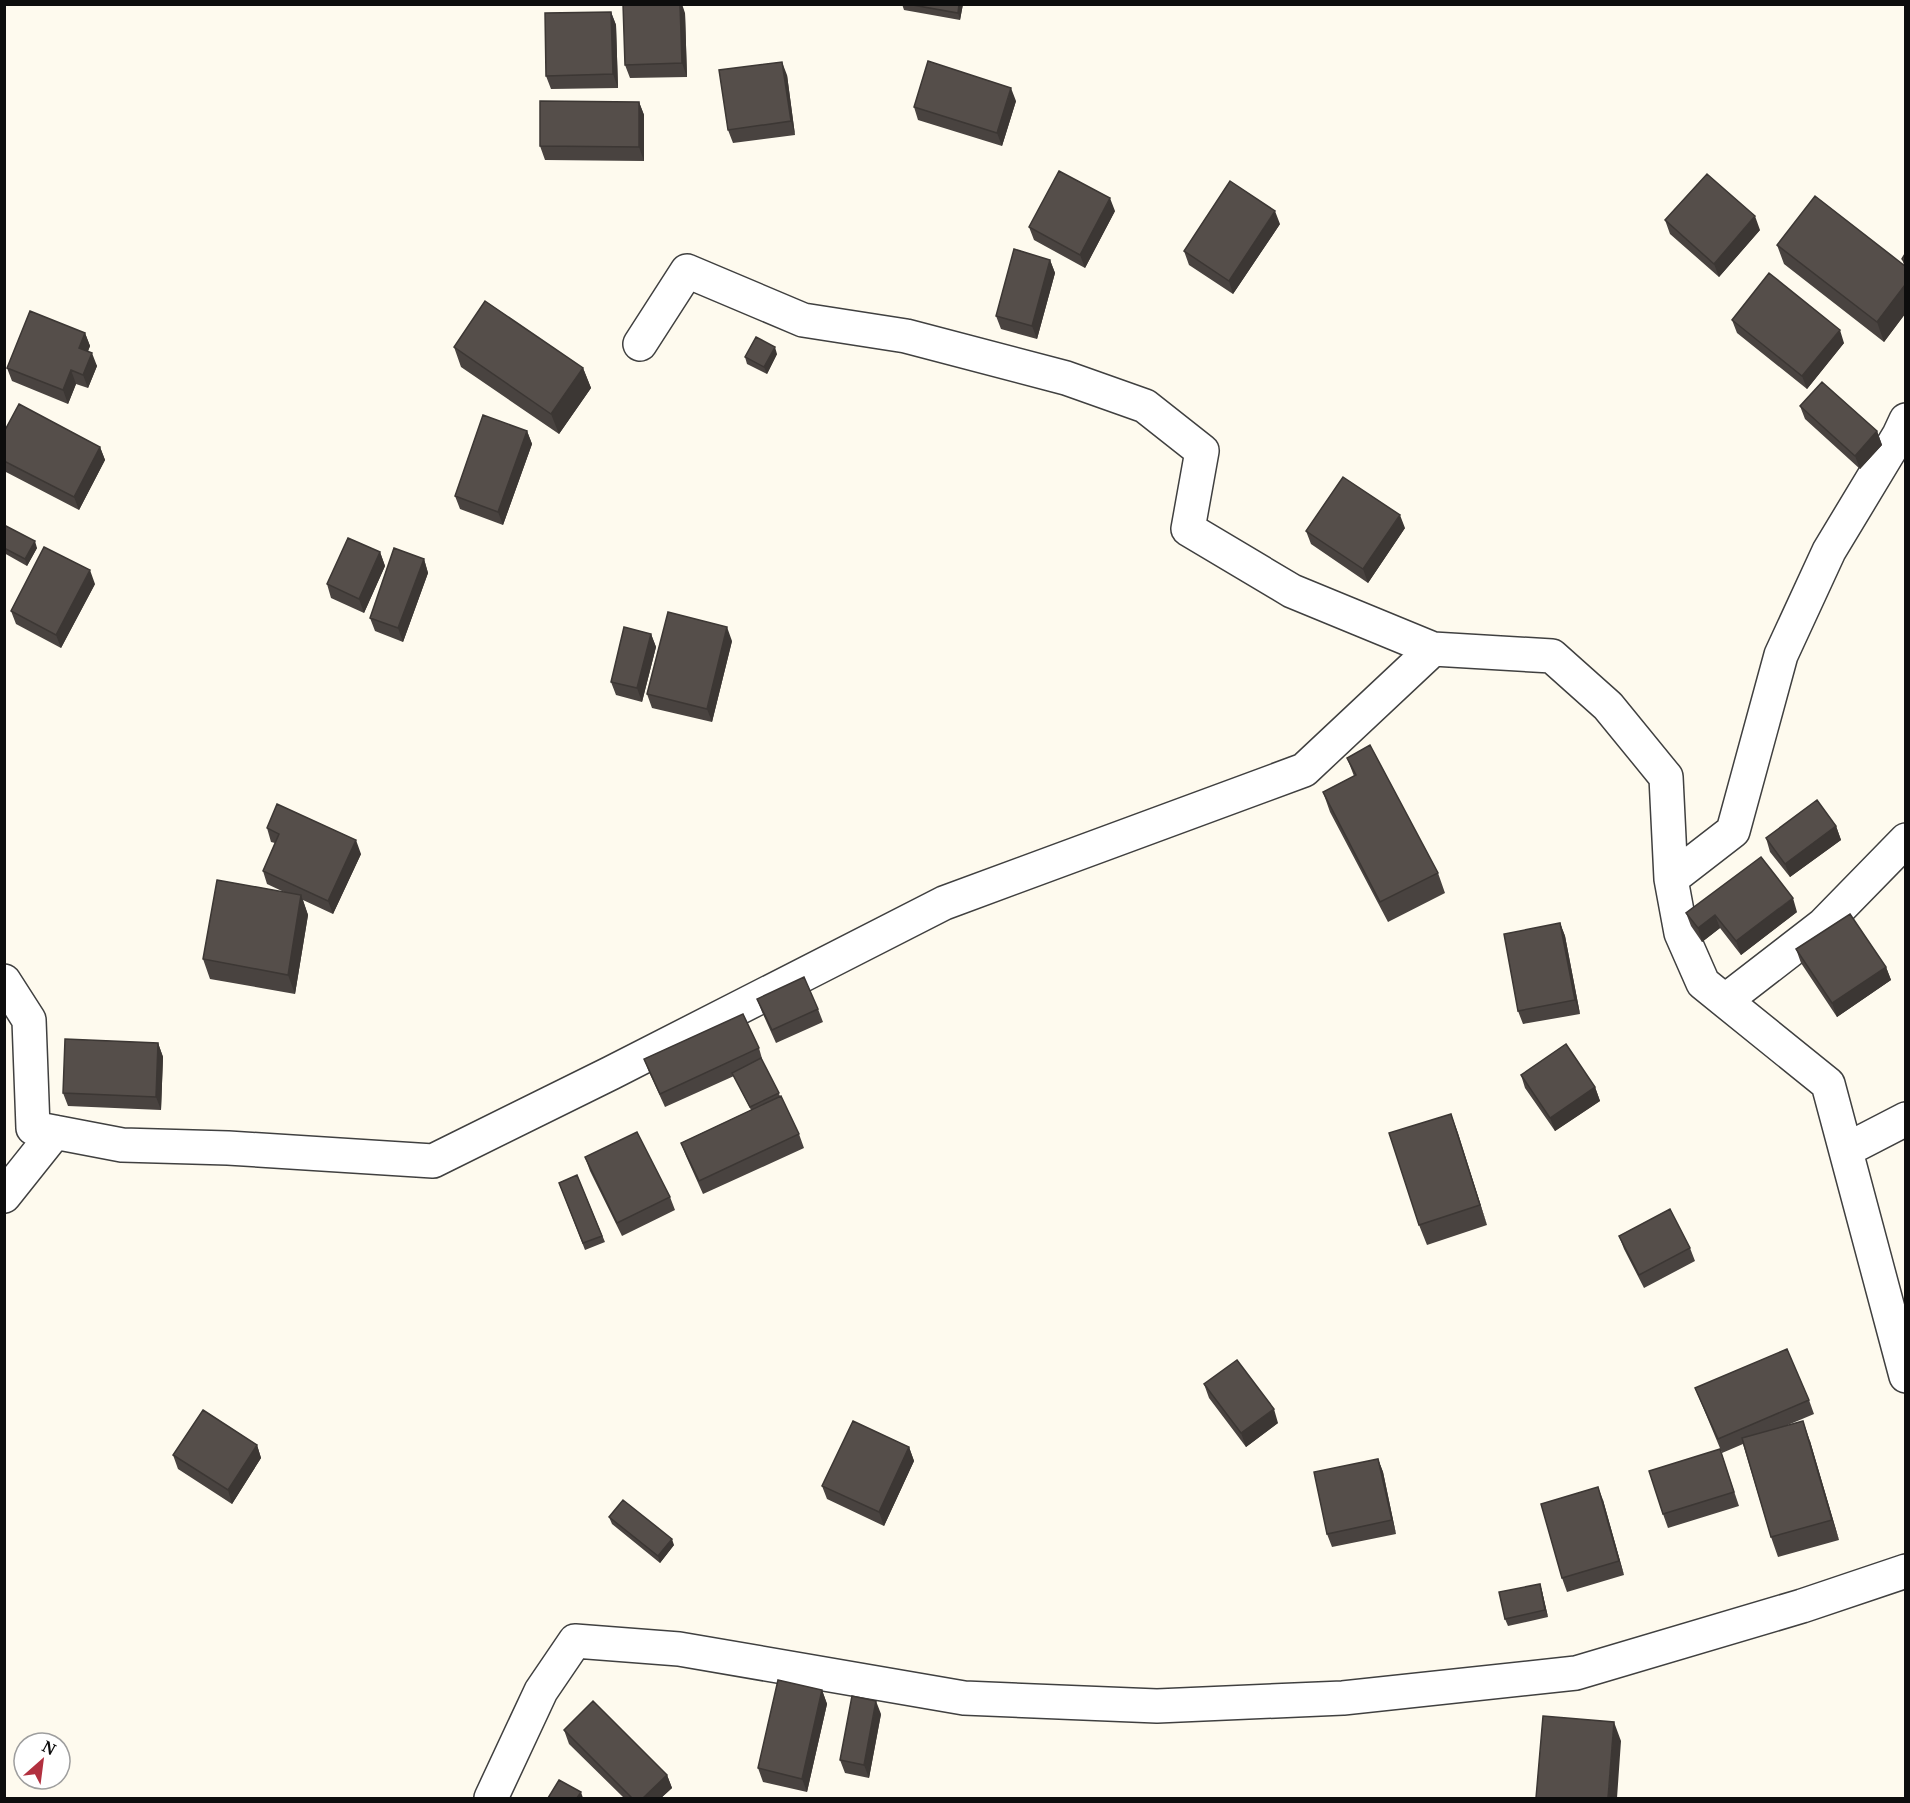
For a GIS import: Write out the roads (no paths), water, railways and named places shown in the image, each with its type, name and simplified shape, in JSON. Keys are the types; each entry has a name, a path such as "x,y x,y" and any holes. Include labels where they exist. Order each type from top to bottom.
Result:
{"street":[{"path":"640,344 687,271 803,320 906,336 1066,378 1144,406 1202,451 1188,530 1292,591 1433,649 1552,656 1608,706 1666,777 1671,879 1682,933 1704,983 1828,1084 1905,1376"},
{"path":"1671,879 1733,831 1781,655 1829,551 1899,435 1905,420"},
{"path":"4,981 29,1020 33,1128 122,1145 228,1148 433,1161 944,903 1304,770 1433,649"},
{"path":"1726,1000 1823,925 1905,840"},
{"path":"1846,1150 1905,1119"},
{"path":"4,1196 55,1132"},
{"path":"491,1798 541,1691 575,1641 679,1648 964,1698 1157,1706 1343,1698 1576,1673 1802,1606 1905,1571"}]}
